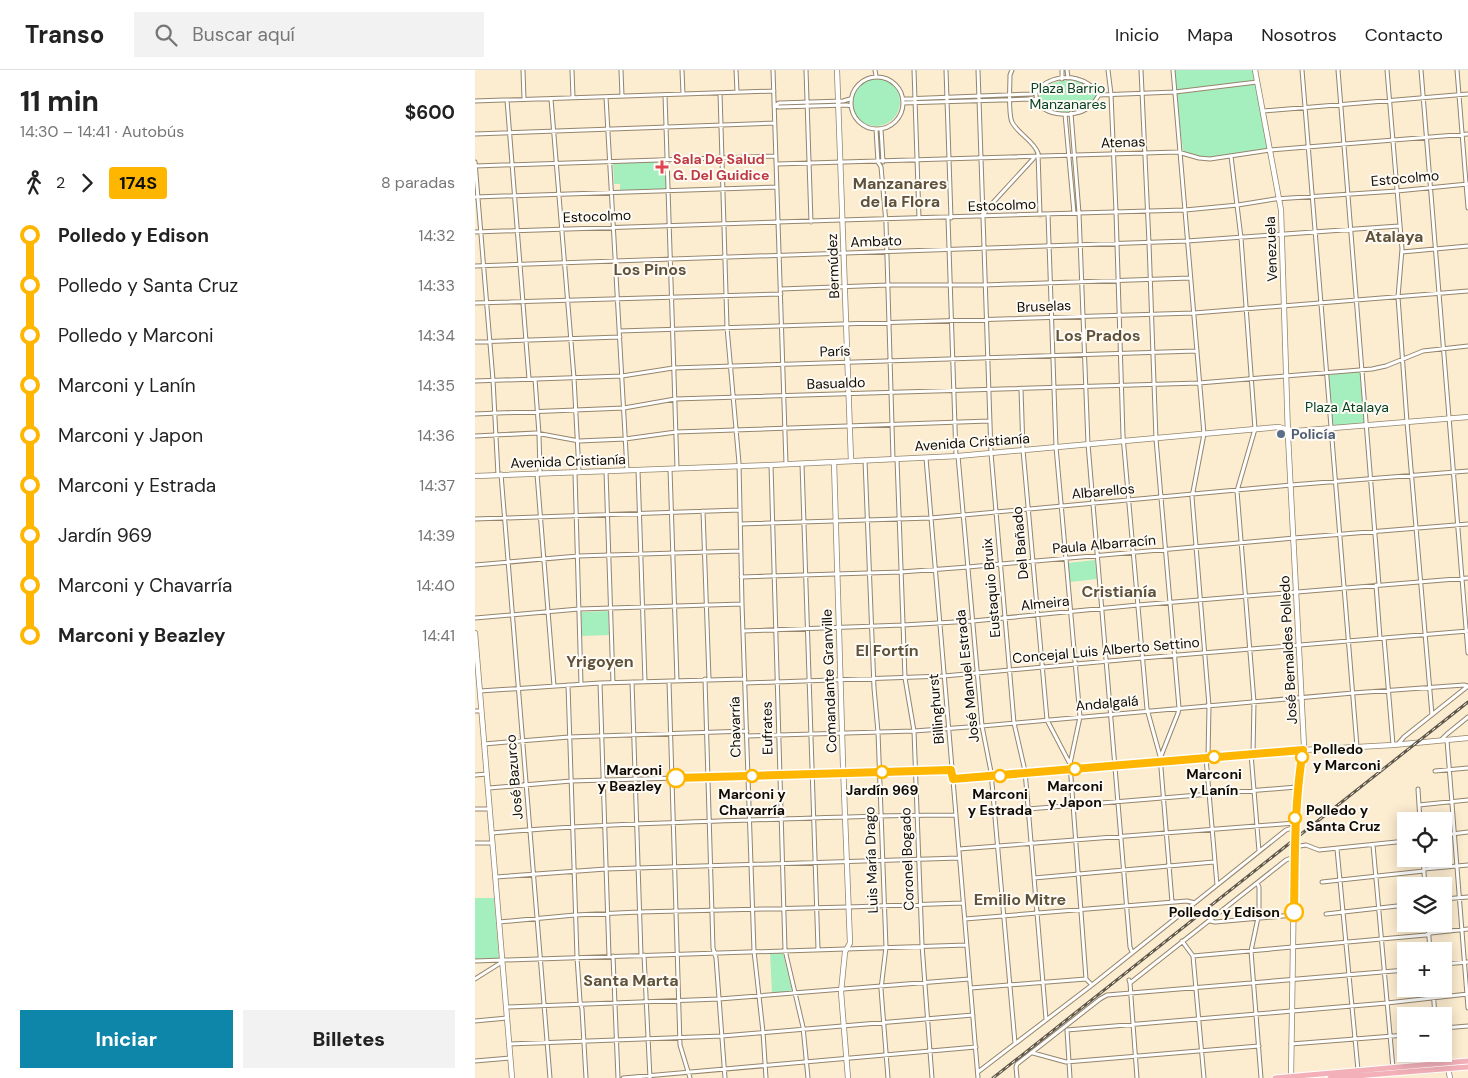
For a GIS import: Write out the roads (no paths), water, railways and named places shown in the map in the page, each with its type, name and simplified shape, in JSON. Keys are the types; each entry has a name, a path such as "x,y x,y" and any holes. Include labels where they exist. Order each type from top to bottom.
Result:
{"main road":[{"path":"1392,1073 1438,1064 1468,1061"},
{"path":"1275,1078 1357,1075 1468,1067"},
{"path":"1330,1078 1357,1075"}],"street":[{"path":"523,70 524,100"},
{"path":"572,70 573,98"},
{"path":"621,70 622,96"},
{"path":"682,70 683,94"},
{"path":"736,70 737,92"},
{"path":"773,70 786,464"},
{"path":"806,70 811,222"},
{"name":"Bermúdez","path":"837,70 851,461"},
{"path":"873,70 873,77"},
{"path":"914,70 919,218"},
{"name":"José Manuel Estrada","path":"946,70 954,422 981,726 992,776 1015,1043"},
{"name":"Eustaquio Bruix","path":"978,70 989,422 995,512 1014,723 1025,773 1046,1019"},
{"path":"1012,70 1010,75 1011,117 1013,123 1035,146 1041,215"},
{"path":"1062,70 1062,79"},
{"path":"1067,70 1068,78"},
{"path":"1108,70 1111,94 1124,441 1147,711 1161,761 1172,902"},
{"path":"1141,70 1156,439 1179,708 1160,756"},
{"path":"1173,70 1204,434 1192,495 1209,706 1207,758 1217,885"},
{"name":"Venezuela","path":"1255,70 1279,199 1282,236 1288,430"},
{"path":"1303,70 1357,747"},
{"path":"1338,70 1382,638 1395,744"},
{"path":"1387,70 1402,252 1398,297 1411,476 1432,714"},
{"path":"1421,70 1468,653"},
{"path":"1457,70 1468,208"},
{"path":"873,77 883,77 894,82 901,92 903,101 898,118 889,126 875,129 861,123 853,114 851,106 853,91 858,84 873,77"},
{"path":"1010,97 1036,92 1048,82 1068,78 1079,79 1088,83 1099,95"},
{"path":"1036,92 1037,100 1043,108 1048,111 1071,114 1089,108 1099,95 1175,92 1257,82"},
{"path":"475,101 774,91"},
{"name":"Chavarría","path":"720,93 727,327 739,466 752,909 766,1078"},
{"path":"1263,111 1468,94"},
{"path":"665,95 677,468"},
{"path":"606,97 627,470"},
{"path":"903,101 1010,97 1037,100"},
{"path":"775,106 838,103 851,98"},
{"path":"551,99 574,378 577,441 576,516 581,684"},
{"path":"507,100 529,379"},
{"path":"838,103 851,106"},
{"path":"1065,114 1079,213 1088,444 1123,870 1132,952"},
{"path":"1071,114 1074,213"},
{"path":"475,134 775,123"},
{"path":"881,128 883,161 881,168"},
{"path":"875,129 878,162 881,168"},
{"name":"Atenas","path":"777,164 1145,152 1180,152 1205,159 1270,150 1468,134"},
{"path":"475,164 776,156"},
{"path":"983,216 988,208 1036,156"},
{"path":"1231,156 1241,238 1255,429 1237,490 1254,702 1252,754 1259,852"},
{"name":"José Bazurco","path":"475,164 476,197 481,232 499,474 513,616 550,1078"},
{"name":"Coronel Bogado","path":"881,168 887,252 892,425 899,519 905,678 914,731 922,945 931,1078"},
{"name":"Estocolmo","path":"475,232 1185,210 1279,199 1467,184"},
{"path":"476,197 777,187"},
{"path":"982,208 988,208"},
{"path":"1048,214 1056,447 1080,717 1070,764"},
{"name":"Ambato","path":"475,266 1187,242 1399,226"},
{"path":"1402,252 1468,246"},
{"path":"781,289 888,285 950,286 1190,278"},
{"name":"Bruselas","path":"619,330 1193,313 1468,291"},
{"path":"475,303 781,294"},
{"path":"475,342 620,337"},
{"path":"1199,383 1378,368 1423,351 1468,346"},
{"name":"París","path":"475,381 622,376 674,368 1196,351"},
{"path":"535,379 539,434 540,517 554,686"},
{"name":"Basualdo","path":"475,414 624,408 675,399 1199,383"},
{"name":"Del Bañado","path":"1021,388 1023,450 1047,720 1070,764 1087,979"},
{"name":"Avenida Cristianía","path":"475,476 925,458 1279,427 1296,431 1468,417"},
{"path":"475,436 539,434 577,441 625,439 677,432 989,422"},
{"name":"José Bernaldes Polledo","path":"1288,430 1303,750 1297,786 1294,847 1291,1077"},
{"name":"Billinghurst","path":"925,458 978,1078"},
{"name":"Luis María Drago","path":"865,460 873,679 880,772 886,946 881,986 888,1078"},
{"name":"Comandante Granville","path":"834,462 850,943 845,952 841,989 848,1078"},
{"path":"802,464 818,949"},
{"name":"Eufrates","path":"771,465 785,950 803,1029 807,1078"},
{"path":"670,468 677,681"},
{"path":"638,470 645,682"},
{"path":"606,471 613,682"},
{"name":"Albarellos","path":"740,524 931,518 1468,471"},
{"path":"475,519 740,510"},
{"path":"703,511 710,866 714,953 716,958 725,1078"},
{"name":"Paula Albarracín","path":"741,577 935,570 1468,524"},
{"path":"475,565 577,556 741,551"},
{"name":"Almeira","path":"744,630 839,628 973,621 1344,587 1468,578"},
{"path":"475,618 579,609 742,604"},
{"name":"Concejal Luis Alberto Settino","path":"746,683 944,676 1467,631"},
{"path":"475,633 512,1078"},
{"path":"480,691 613,682 745,679"},
{"path":"669,681 680,1048 689,1072 689,1078"},
{"path":"632,682 639,912 650,1077"},
{"path":"600,683 607,914 618,1078"},
{"path":"568,685 577,958 587,1078"},
{"path":"1395,744 1468,686"},
{"name":"Andalgalá","path":"747,736 914,731 1388,690 1468,686"},
{"path":"475,711 481,711"},
{"path":"1468,717 1447,734 1444,740 1450,770 1468,1008"},
{"path":"484,744 601,735 747,731"},
{"path":"953,779 1468,738"},
{"path":"1435,771 1468,768"},
{"path":"489,788 707,776 951,770"},
{"path":"475,775 487,774"},
{"path":"1028,809 1297,786"},
{"path":"1418,789 1419,812"},
{"path":"1419,805 1468,800"},
{"path":"475,809 490,809"},
{"path":"492,833 572,826 955,815"},
{"path":"959,849 1212,829 1295,825"},
{"path":"978,1073 1092,985 1286,830 1295,825"},
{"path":"1452,834 1468,832"},
{"path":"1294,847 1306,845 1319,850 1397,842"},
{"path":"475,843 492,843"},
{"path":"1373,844 1392,1073"},
{"path":"1337,849 1347,943 1357,1075"},
{"path":"1137,1078 1129,981 1286,860 1294,857"},
{"path":"496,877 606,869 960,858"},
{"path":"1033,878 1214,862"},
{"path":"1322,882 1468,865"},
{"path":"1424,867 1424,877"},
{"path":"1257,883 1259,887 1258,918 1251,951 1261,1078"},
{"path":"1452,898 1468,897"},
{"path":"965,919 1127,905 1190,901 1195,903"},
{"path":"499,922 575,915 639,912 963,903"},
{"path":"1326,914 1397,906"},
{"path":"1209,920 1215,922 1293,915"},
{"path":"1193,956 1381,940 1468,929"},
{"path":"1428,934 1429,942"},
{"path":"1182,942 1193,956 1204,1078"},
{"path":"475,961 886,946 967,945"},
{"path":"489,960 492,968"},
{"path":"475,979 502,961"},
{"path":"1452,963 1466,962"},
{"path":"1017,1078 1016,1065 1066,1029 1107,995 1397,971"},
{"path":"506,1007 719,999 970,978"},
{"path":"971,988 1087,979 1092,985"},
{"path":"1066,1029 1292,1012 1467,994"},
{"path":"1433,998 1434,1007"},
{"path":"509,1044 722,1036 973,1014"},
{"path":"475,1021 507,1018"},
{"path":"1452,1027 1468,1026"},
{"path":"1066,1029 1070,1078"},
{"path":"1291,1044 1397,1036"},
{"path":"1032,1053 1069,1062 1259,1046"},
{"path":"623,1078 976,1047"},
{"path":"475,1061 510,1058"},
{"path":"1448,1068 1450,1078"}],"railway":[{"path":"993,1078 1468,702"}],"place":[{"name":"Sala De Salud G. Del Guidice","path":"662,167"},
{"name":"Policía","path":"1281,434"},
{"name":"Marconi y Lanín","path":"1214,757"},
{"name":"Polledo y Marconi","path":"1302,757"},
{"name":"Marconi y Japon","path":"1075,769"},
{"name":"Jardín 969","path":"882,772"},
{"name":"Marconi y Chavarría","path":"752,776"},
{"name":"Marconi y Estrada","path":"1000,776"},
{"name":"Marconi y Beazley","path":"676,778"},
{"name":"Polledo y Santa Cruz","path":"1295,818"},
{"name":"Polledo y Edison","path":"1294,912"}],"district":[{"name":"Manzanares de la Flora","path":"900,192"},
{"name":"Atalaya","path":"1394,236"},
{"name":"Los Pinos","path":"650,269"},
{"name":"Los Prados","path":"1098,335"},
{"name":"Cristianía","path":"1119,591"},
{"name":"El Fortín","path":"887,650"},
{"name":"Yrigoyen","path":"600,661"},
{"name":"Emilio Mitre","path":"1020,899"},
{"name":"Santa Marta","path":"631,980"}],"park label":[{"name":"Plaza Barrio Manzanares","path":"1068,96"},
{"name":"Plaza Atalaya","path":"1347,407"}]}
